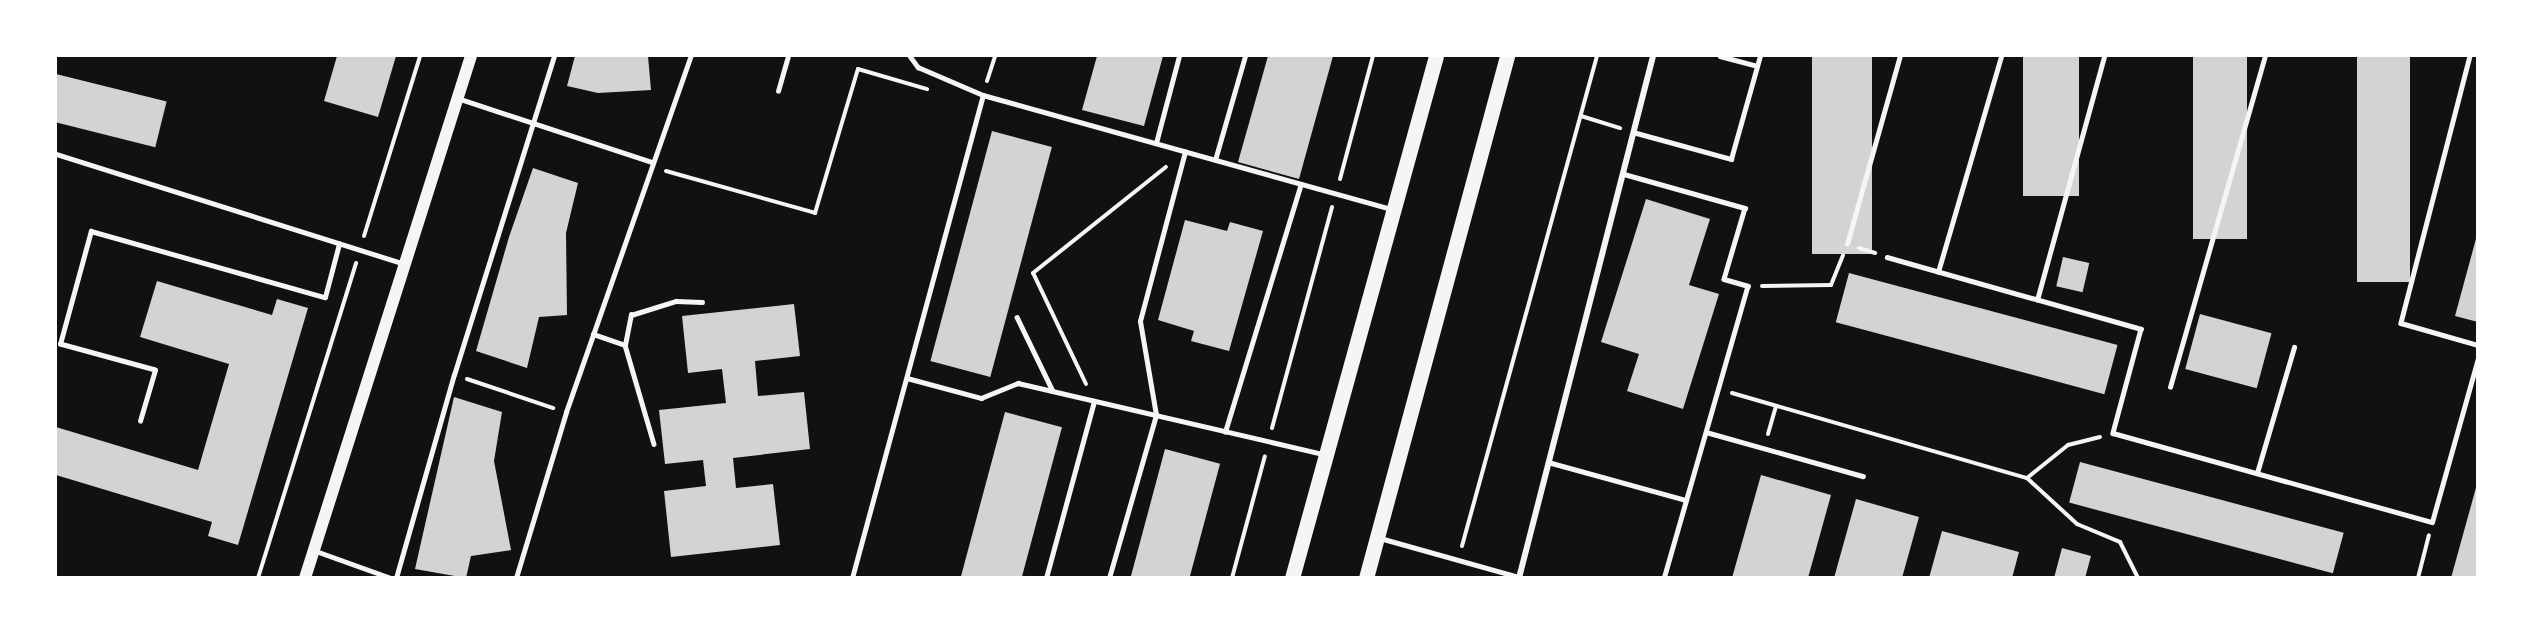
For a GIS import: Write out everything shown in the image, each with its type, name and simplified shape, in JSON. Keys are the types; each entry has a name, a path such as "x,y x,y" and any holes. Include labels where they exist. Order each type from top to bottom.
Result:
{"main road":[{"path":"305,578 471,56"},
{"path":"1292,578 1324,455 1436,56"},
{"path":"1366,578 1508,56"}],"street":[{"path":"1520,577 1653,56"}],"lane":[{"path":"396,578 454,375 554,56"},
{"path":"516,578 566,412 651,164 691,56"},
{"path":"778,91 788,56"},
{"path":"910,56 918,67 983,95 1392,209"},
{"path":"1156,143 1179,56"},
{"path":"1215,160 1245,56"},
{"path":"1720,56 1757,66"},
{"path":"1633,132 1731,159 1760,56"},
{"path":"1847,243 1900,56"},
{"path":"1938,272 2001,56"},
{"path":"2037,300 2104,56"},
{"path":"2170,387 2265,56"},
{"path":"2470,56 2401,323 2478,345"},
{"path":"852,578 983,95"},
{"path":"457,98 651,164"},
{"path":"1109,578 1156,416 1140,321 1185,152"},
{"path":"56,154 404,264"},
{"path":"1624,174 1745,208 1724,279 1748,286 1664,578"},
{"path":"1225,432 1302,184"},
{"path":"140,422 155,370 60,344 91,231 325,297 339,244"},
{"path":"1887,258 2141,329 2113,433 2432,522 2478,358"},
{"path":"654,444 625,345 631,315 676,301 702,302"},
{"path":"1017,317 1053,392"},
{"path":"593,334 625,345"},
{"path":"2257,473 2294,347"},
{"path":"907,378 981,398 1018,383 1324,455"},
{"path":"1046,578 1094,401"},
{"path":"1706,432 1863,476"},
{"path":"1548,462 1686,500"},
{"path":"1377,537 1520,577"},
{"path":"313,550 392,578"}],"path":[{"path":"258,578 420,56"},
{"path":"983,95 994,56"},
{"path":"1232,578 1373,56"},
{"path":"1458,561 1597,56"},
{"path":"651,164 815,213 858,69 936,92"},
{"path":"1581,116 1633,132"},
{"path":"1094,401 1033,273 1185,152"},
{"path":"1748,286 1831,285 1847,243 1887,258"},
{"path":"454,375 566,412"},
{"path":"1718,389 2027,478 2077,524 2120,542 2138,578"},
{"path":"1764,448 1776,406"},
{"path":"2027,478 2068,445 2113,433"},
{"path":"2418,578 2432,522"}],"building":[{"path":"337,56 396,56 378,117 324,101"},
{"path":"575,56 648,56 651,90 598,93 567,86"},
{"path":"1097,56 1163,56 1144,126 1082,110"},
{"path":"1268,56 1333,56 1299,179 1238,162"},
{"path":"1812,56 1872,56 1872,254 1812,254"},
{"path":"2023,56 2079,56 2079,196 2023,196"},
{"path":"2193,56 2247,56 2247,239 2193,239"},
{"path":"2357,56 2410,56 2410,282 2357,282"},
{"path":"56,74 167,102 155,147 56,122"},
{"path":"992,131 1052,147 990,377 930,361"},
{"path":"533,168 578,183 566,233 567,315 539,317 527,368 476,351 509,237"},
{"path":"1646,199 1710,219 1689,285 1719,294 1683,409 1627,391 1639,354 1601,342"},
{"path":"1185,220 1227,231 1230,222 1263,231 1229,351 1191,341 1194,331 1158,320"},
{"path":"2478,235 2478,322 2455,316"},
{"path":"2063,257 2089,263 2083,292 2056,286"},
{"path":"1849,273 2118,345 2104,394 1836,322"},
{"path":"157,281 272,315 277,299 308,308 238,545 208,536 212,522 56,475 56,427 198,470 229,364 140,337"},
{"path":"794,304 800,356 755,361 758,396 804,392 810,449 733,458 736,488 773,484 780,545 671,557 664,491 706,486 703,460 665,464 659,410 726,403 722,369 688,373 682,316"},
{"path":"2200,314 2271,333 2257,388 2185,369"},
{"path":"454,397 502,412 494,461 511,550 471,556 466,578 415,569"},
{"path":"1005,412 1062,427 1022,578 961,578"},
{"path":"1165,449 1220,464 1189,578 1130,578"},
{"path":"2080,462 2344,533 2333,573 2069,503"},
{"path":"1761,475 1831,495 1808,578 1732,578"},
{"path":"2477,484 2478,578 2451,578"},
{"path":"1856,499 1919,517 1902,578 1834,578"},
{"path":"1942,531 2019,552 2012,578 1929,578"},
{"path":"2062,548 2091,556 2085,578 2054,578"}]}
